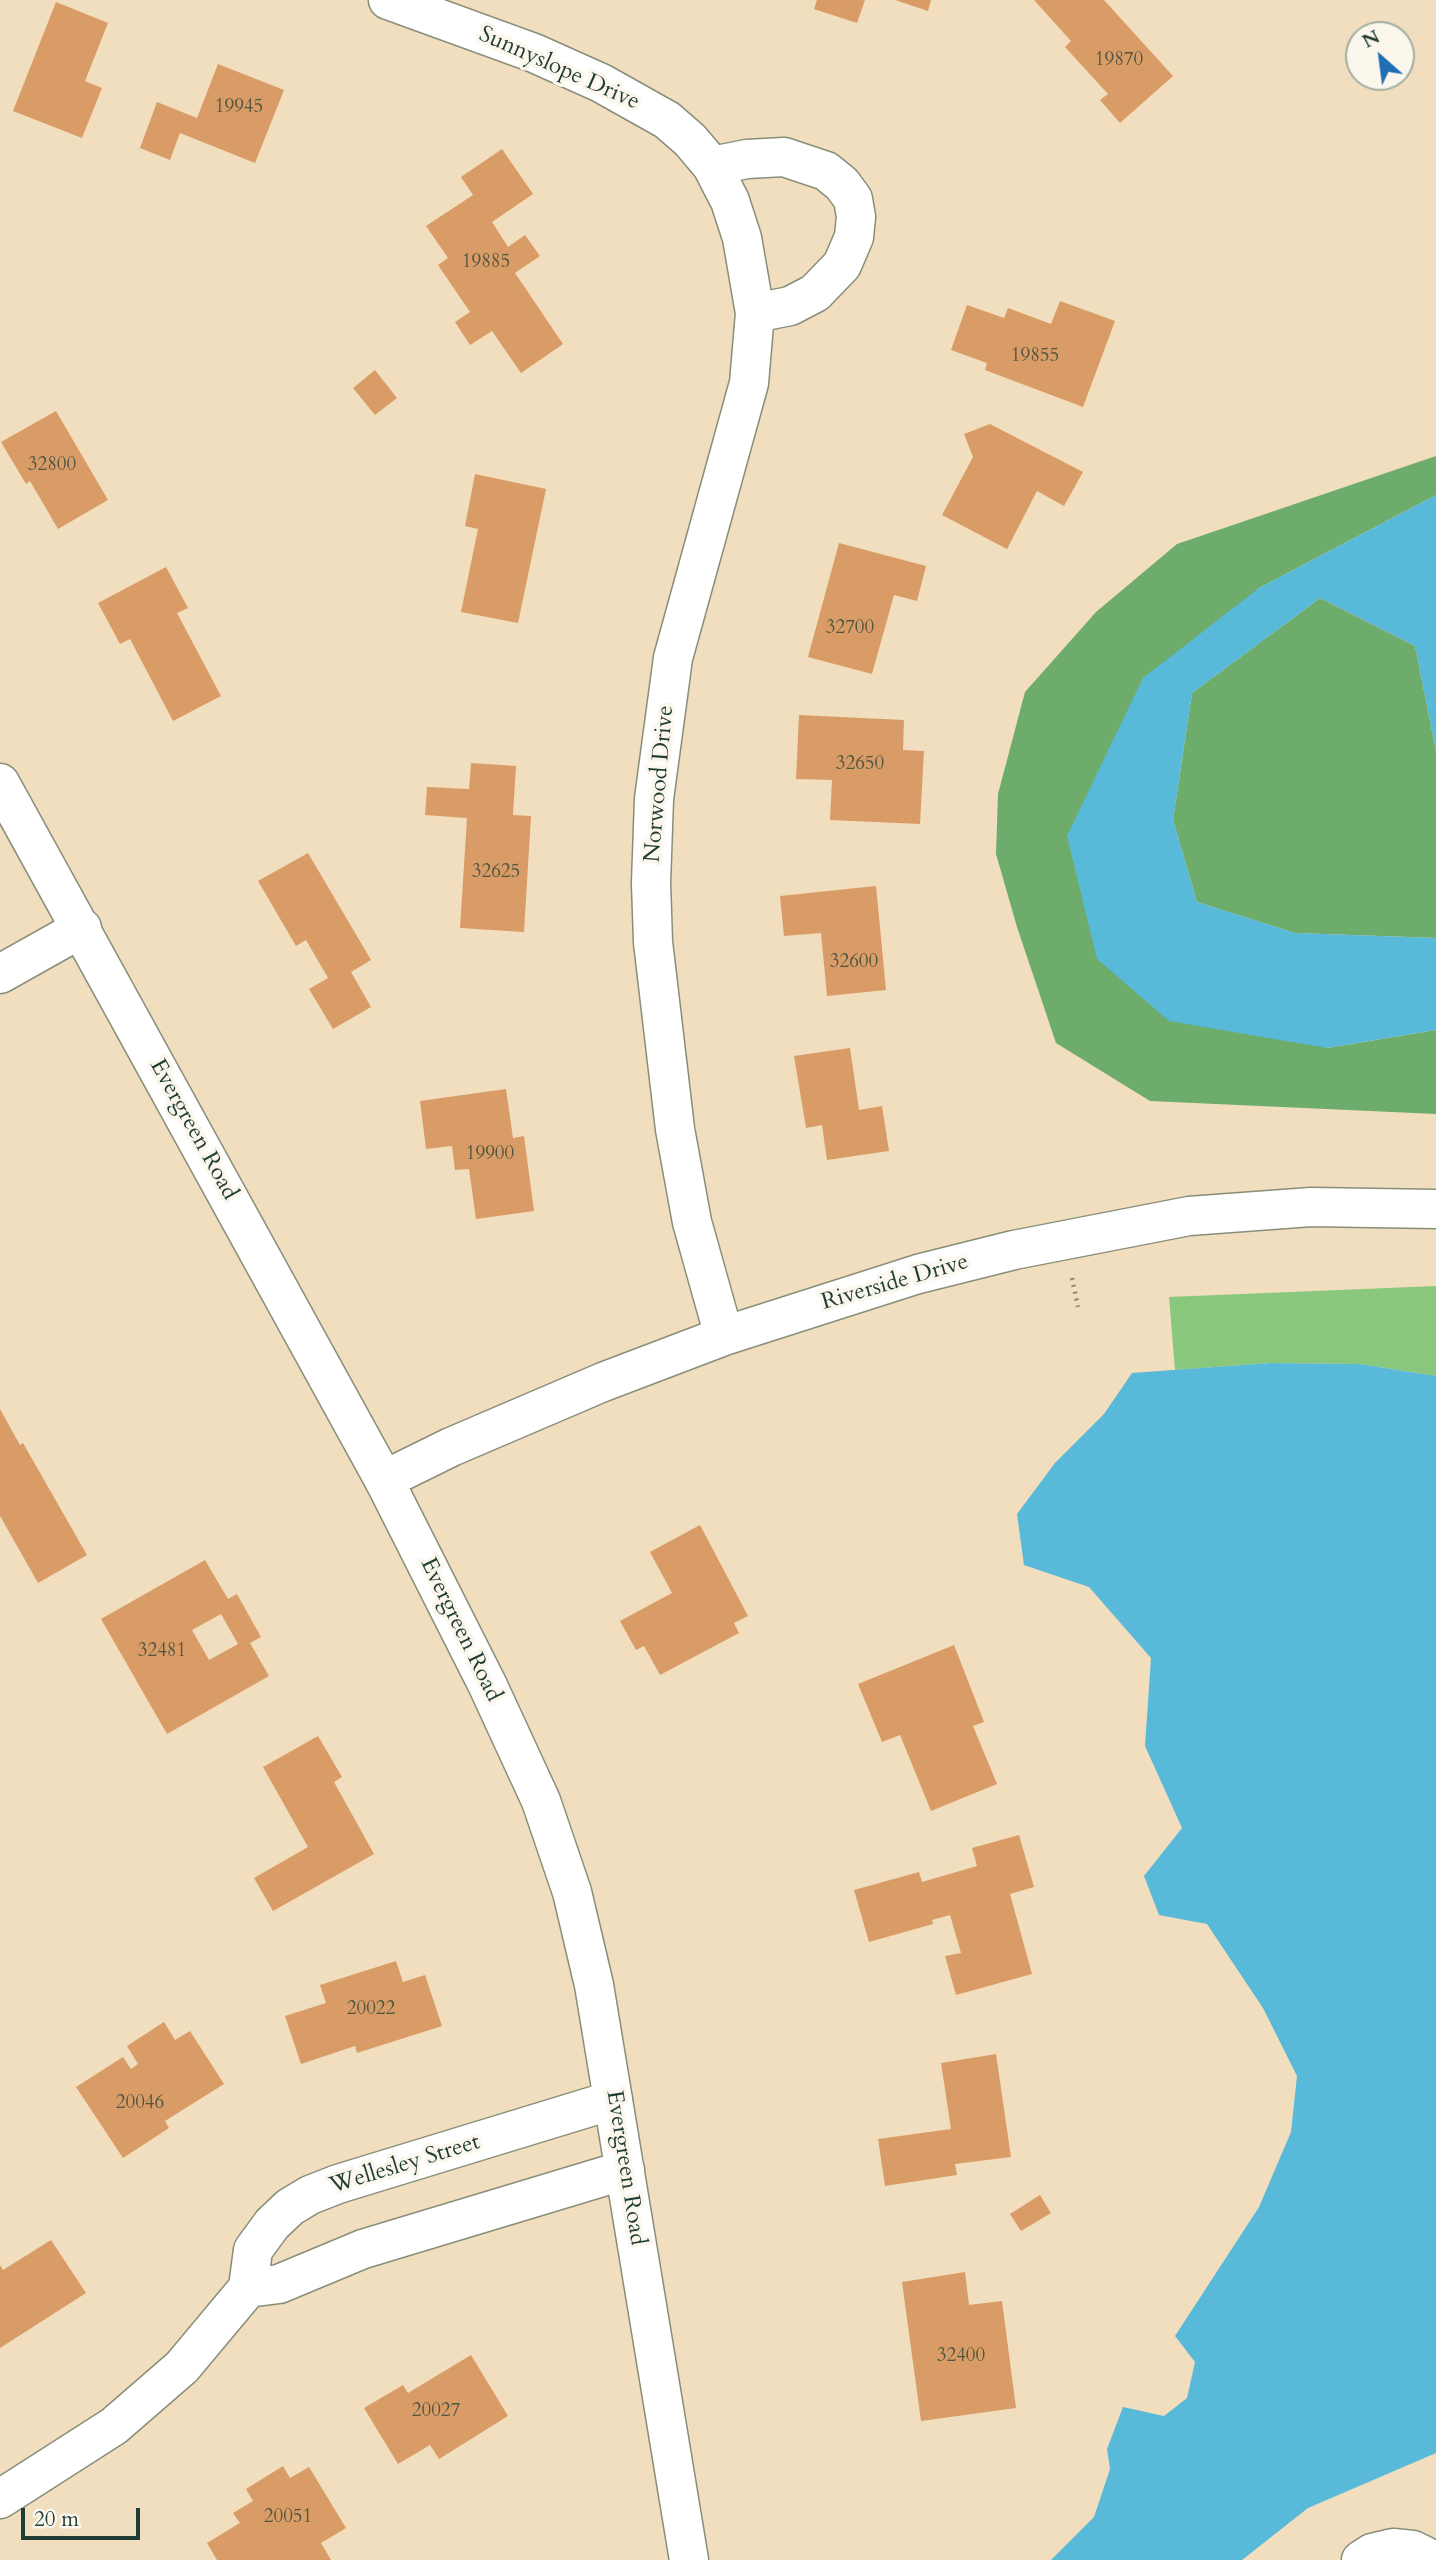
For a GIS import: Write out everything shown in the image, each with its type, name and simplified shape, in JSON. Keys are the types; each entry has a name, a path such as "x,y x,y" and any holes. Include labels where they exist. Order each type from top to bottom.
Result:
{"street":[{"name":"Sunnyslope Drive","path":"388,0 534,53 625,96 667,120 690,140 712,166 730,201 742,238"},
{"path":"712,166 747,159 784,157 826,171 842,184 853,199 856,217 854,237 842,265 816,293 790,306 755,313"},
{"name":"Norwood Drive","path":"724,1336 692,1222 675,1129 653,942 654,799 673,658 749,383 755,313 742,238"},
{"name":"Evergreen Road","path":"0,783 384,1480 521,1755 553,1833 585,1938 688,2560"},
{"path":"0,974 82,928"},
{"name":"Riverside Drive","path":"384,1480 451,1447 603,1382 724,1336 846,1295 942,1268 1014,1250 1189,1216 1311,1207 1436,1209"},
{"name":"Wellesley Street","path":"248,2288 253,2250 272,2224 290,2207 310,2195 338,2184 613,2100"},
{"path":"0,2499 85,2446 149,2398 182,2367 248,2288 279,2284 363,2249 625,2171"},
{"path":"1361,2560 1372,2553 1393,2548 1413,2550 1433,2560"}],"green space":[{"path":"1436,456 1436,495 1259,588 1067,837 1327,1048 1436,1030 1436,1114 1150,1101 1056,1043 1017,927 996,854 998,794 1025,692 1096,612 1177,544"},
{"path":"1320,598 1415,646 1436,751 1436,938 1295,933 1197,902 1173,820 1192,693"},
{"path":"1436,1286 1436,1376 1360,1364 1270,1363 1175,1370 1169,1297"}],"water":[{"path":"1436,495 1436,751 1415,646 1320,598 1192,693 1173,820 1197,902 1295,933 1436,938 1436,1030 1327,1048 1169,1021 1097,959 1067,836 1143,678 1259,588"},
{"path":"1270,1363 1360,1364 1436,1376 1436,2453 1308,2508 1242,2560 1051,2560 1094,2517 1110,2469 1107,2449 1123,2407 1164,2416 1187,2398 1195,2362 1175,2336 1259,2207 1291,2132 1297,2076 1263,2008 1207,1924 1159,1915 1144,1876 1182,1828 1145,1746 1151,1658 1089,1587 1024,1565 1017,1514 1055,1463 1104,1414 1132,1373"}],"building":[{"path":"817,0 865,0 857,23 814,9"},
{"path":"895,0 931,0 928,11"},
{"path":"1034,0 1104,0 1173,76 1120,123 1100,100 1108,94 1065,47 1071,41"},
{"path":"56,2 108,23 85,81 102,88 82,138 13,111"},
{"path":"218,64 284,90 255,163 180,133 170,160 140,148 157,102 197,118"},
{"path":"502,149 533,194 492,222 508,247 525,235 540,256 515,273 563,344 521,373 492,331 470,345 455,322 470,312 438,265 448,258 426,226 473,195 461,177"},
{"path":"1060,301 1115,321 1083,407 985,370 987,363 951,350 967,305 1004,318 1008,308 1051,324"},
{"path":"375,370 397,398 375,415 353,388"},
{"path":"56,411 108,500 58,529 30,481 26,484 1,442"},
{"path":"990,424 1083,472 1064,506 1037,491 1007,549 942,515 973,457 964,434"},
{"path":"475,474 546,489 518,623 461,612 478,529 465,526"},
{"path":"839,543 926,566 917,601 894,595 872,674 808,657"},
{"path":"166,567 188,608 177,613 221,696 173,721 130,639 120,644 98,603"},
{"path":"799,715 904,720 903,750 924,751 920,824 830,820 832,780 796,779"},
{"path":"471,763 516,766 513,815 531,816 524,932 460,928 467,818 425,815 427,787 469,789"},
{"path":"308,853 371,960 351,972 371,1007 333,1029 309,989 328,978 306,940 296,946 258,881"},
{"path":"876,886 886,990 827,996 821,933 784,936 780,896"},
{"path":"850,1048 859,1110 882,1106 889,1151 827,1160 822,1125 806,1128 794,1056"},
{"path":"506,1089 513,1138 524,1136 534,1211 476,1219 469,1169 455,1170 452,1146 426,1149 420,1101"},
{"path":"0,1409 20,1445 23,1443 87,1555 38,1583 0,1516"},
{"path":"700,1525 748,1616 734,1623 739,1633 660,1675 644,1646 636,1650 620,1621 672,1593 650,1552"},
{"path":"205,1560 228,1599 237,1594 261,1637 250,1643 269,1676 167,1734 101,1619","holes":["221,1614 238,1644 209,1660 192,1630"]},
{"path":"954,1645 984,1722 973,1726 997,1784 931,1811 900,1735 882,1742 858,1684"},
{"path":"318,1736 342,1777 334,1782 374,1854 273,1911 254,1878 308,1847 263,1767"},
{"path":"1019,1835 1034,1887 1010,1894 1032,1974 956,1995 945,1956 961,1953 950,1915 932,1920 933,1924 869,1942 854,1890 919,1872 922,1882 977,1866 972,1848"},
{"path":"396,1961 403,1982 425,1975 442,2026 357,2053 355,2046 301,2064 285,2016 326,2003 320,1985"},
{"path":"164,2022 175,2040 190,2031 224,2084 165,2121 169,2128 123,2158 76,2087 123,2057 131,2069 138,2064 127,2046"},
{"path":"996,2054 1011,2157 955,2164 957,2175 885,2186 878,2139 951,2129 941,2063"},
{"path":"1040,2195 1051,2213 1021,2231 1010,2214"},
{"path":"51,2240 86,2293 0,2348 0,2265 3,2270"},
{"path":"965,2272 969,2305 1002,2301 1016,2408 921,2421 902,2282"},
{"path":"471,2355 508,2416 439,2459 430,2445 398,2464 364,2408 403,2385 408,2393"},
{"path":"283,2466 290,2478 309,2467 346,2528 321,2543 331,2560 217,2560 207,2543 240,2523 233,2513 253,2501 246,2489"}]}
